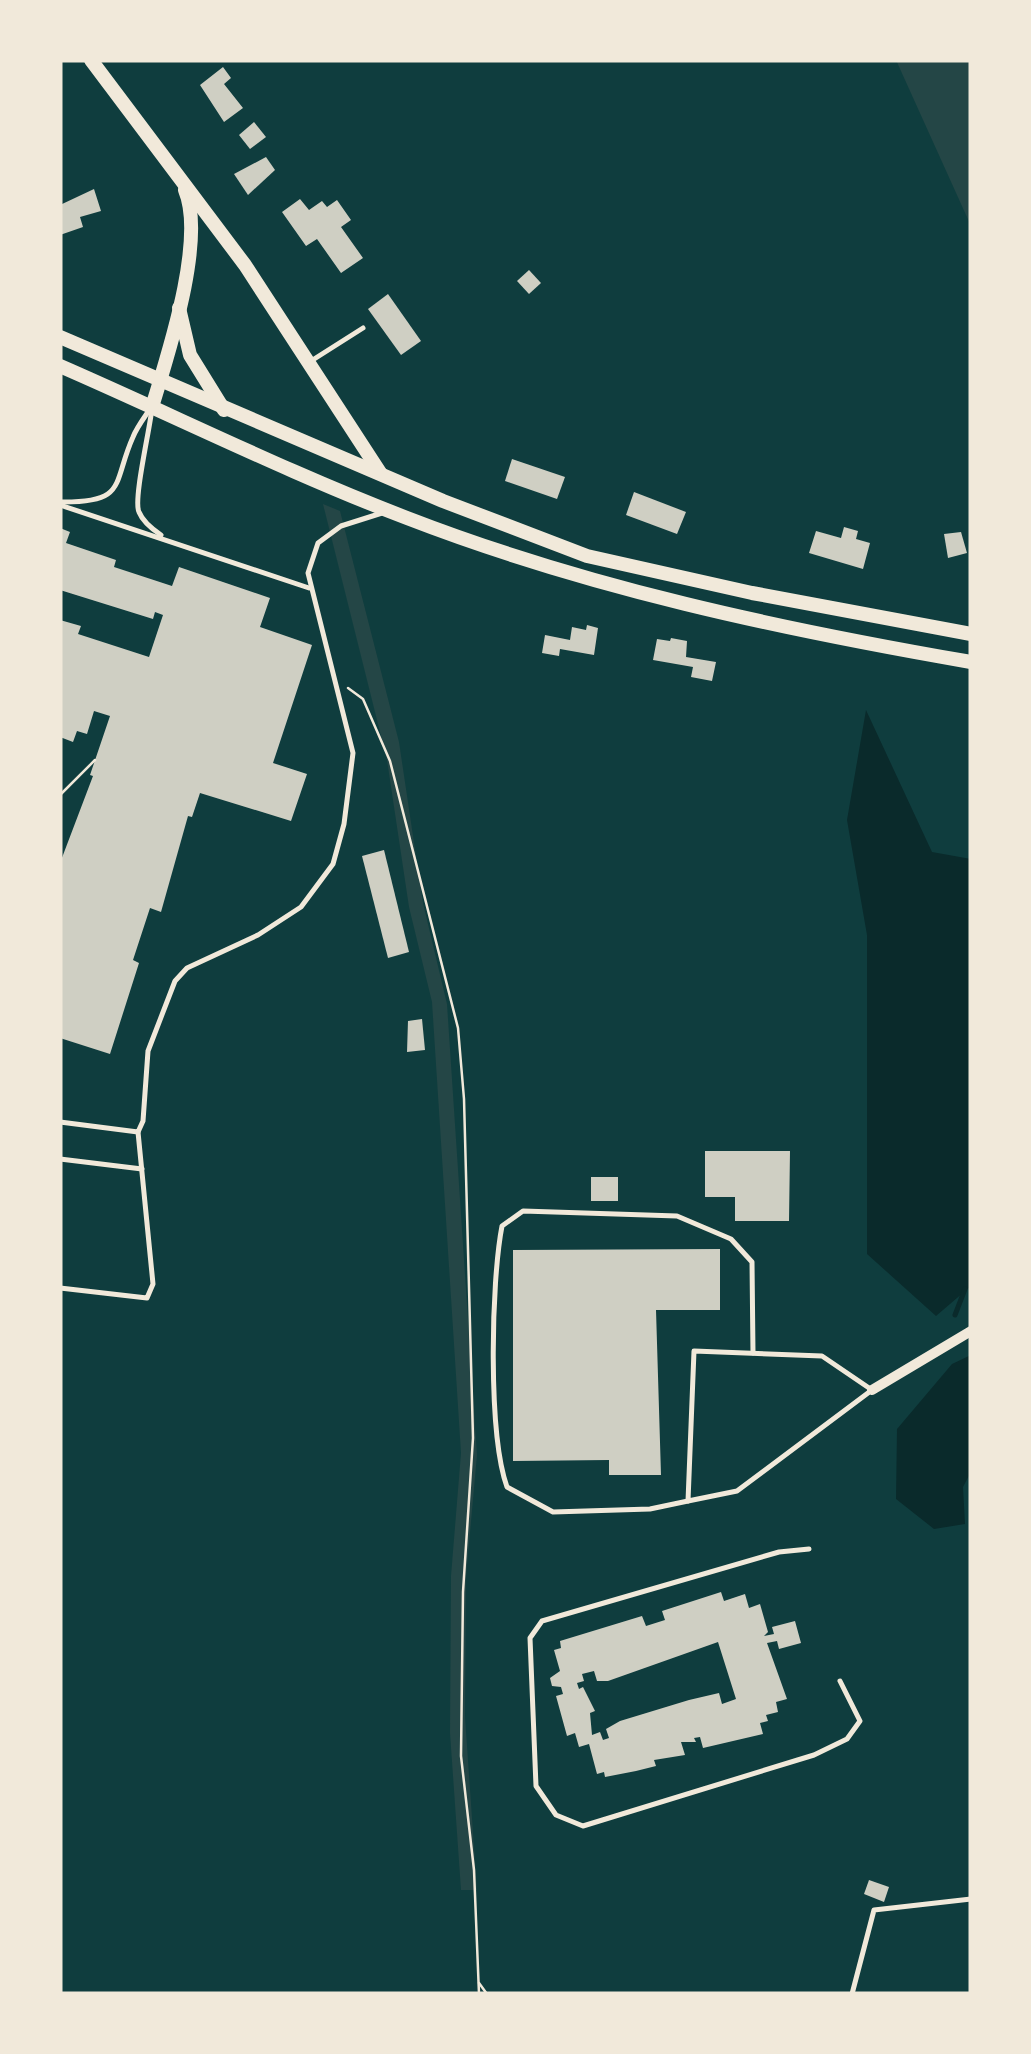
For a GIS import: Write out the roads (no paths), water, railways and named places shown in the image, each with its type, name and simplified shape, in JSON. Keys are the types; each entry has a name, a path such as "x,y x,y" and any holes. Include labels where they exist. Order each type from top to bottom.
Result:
{"main road":[{"path":"90,60 179,176 382,474"},
{"path":"152,407 194,222 179,176"},
{"path":"178,304 190,354 225,410"},
{"path":"60,338 225,410 586,556 971,634"},
{"path":"60,366 390,511 609,586 765,622 971,662"}],"street":[{"path":"872,1390 971,1331"}],"lane":[{"path":"308,362 363,328"},
{"path":"60,503 109,494 120,482 133,436 152,407"},
{"path":"152,407 149,446 136,500 147,524 167,540"},
{"path":"60,503 309,588"},
{"path":"60,1288 146,1298 153,1284 138,1132 143,1121 148,1051 174,981 186,968 258,935 300,907 333,864 351,790 354,753 308,573 318,542 360,517 390,511"},
{"path":"60,1122 138,1132"},
{"path":"60,1159 142,1169"},
{"path":"688,1502 694,1351 822,1356 872,1390 738,1491 688,1502 650,1510 553,1512 507,1487 501,1471 497,1253 502,1226 524,1211 676,1216 731,1239 752,1262 753,1353"},
{"path":"809,1548 779,1552 542,1621 530,1638 536,1786 556,1815 582,1826 814,1755 847,1740 860,1721 840,1681"},
{"path":"852,1994 874,1910 971,1899"}],"waterway":[{"path":"955,1315 965,1289"}]}
